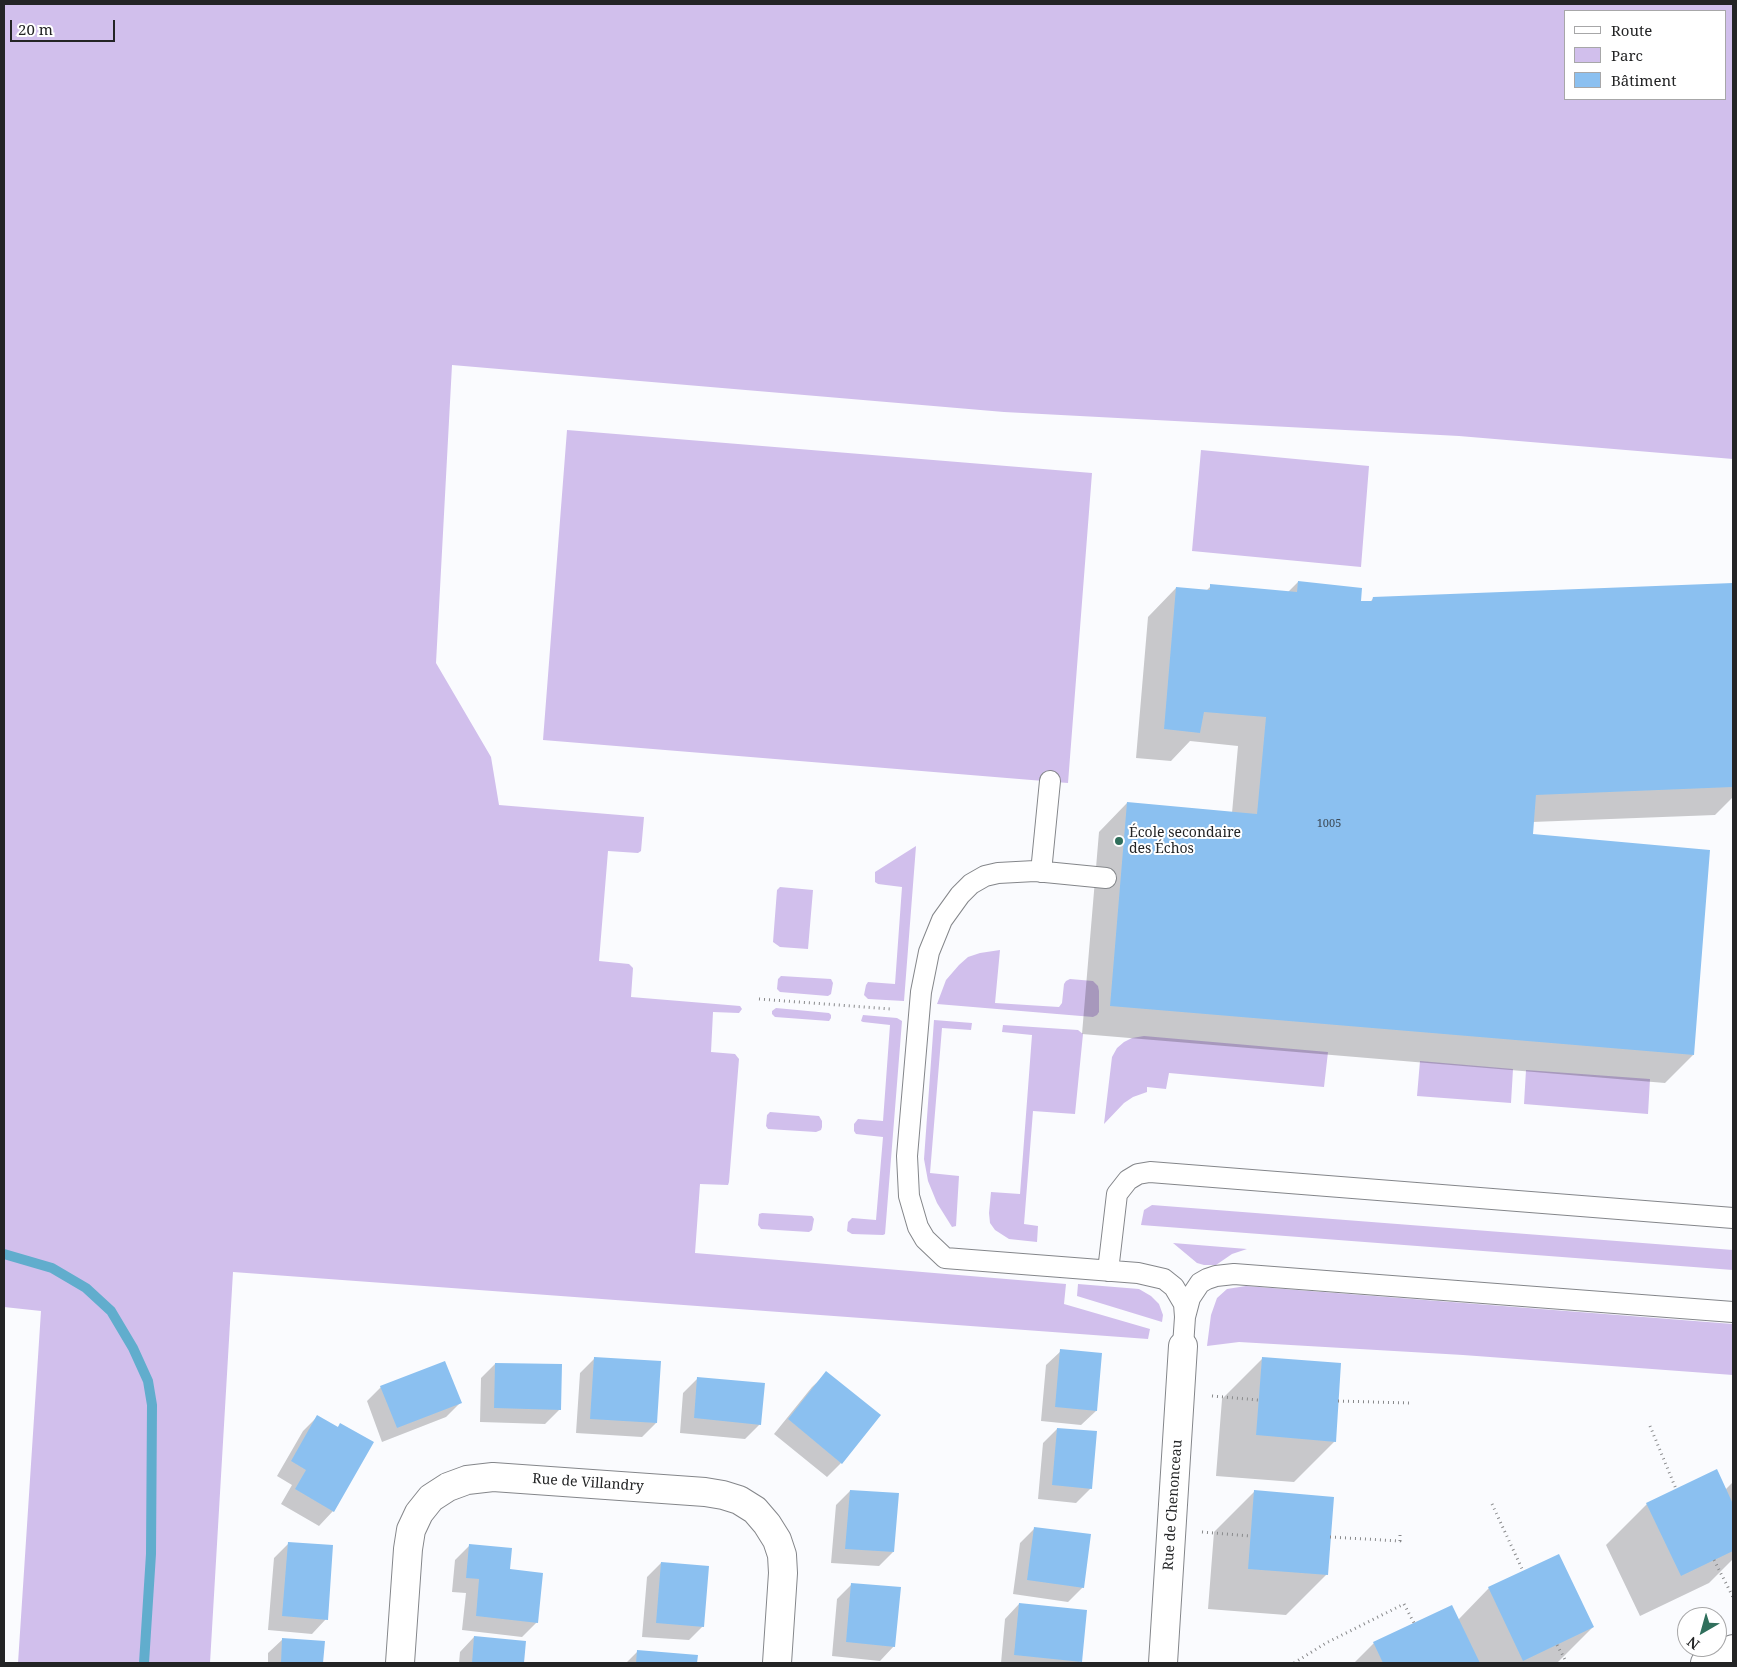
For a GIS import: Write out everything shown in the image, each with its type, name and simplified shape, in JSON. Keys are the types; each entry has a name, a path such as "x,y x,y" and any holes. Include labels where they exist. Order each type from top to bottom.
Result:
{"street":[{"name":"Rue de Chenonceau","path":"1163,1663 1183,1346"},
{"name":"Rue de Villandry","path":"400,1663 408,1549 411,1530 419,1513 431,1498 448,1487 467,1480 492,1476 705,1492 739,1500 755,1510 777,1540 782,1555 783,1573 777,1663"},
{"path":"1705,1663 1733,1649"}],"lane":[{"path":"1041,872 1050,782"},
{"path":"1106,878 1013,871 985,876 971,884 960,895 942,920 929,952 921,992 907,1177 909,1196 913,1215 926,1239 945,1258 1150,1275 1164,1280 1178,1293 1184,1304 1183,1346"},
{"path":"1108,1271 1117,1194 1128,1180 1138,1174 1150,1172 1733,1218"},
{"path":"1185,1317 1190,1298 1200,1283 1216,1276 1234,1274 1733,1312"}],"path":[{"path":"759,999 920,1011"},
{"path":"1206,1396 1258,1400"},
{"path":"1338,1401 1409,1403"},
{"path":"1650,1426 1676,1489"},
{"path":"1492,1504 1523,1571"},
{"path":"1196,1532 1250,1536"},
{"path":"1330,1537 1400,1541 1400,1532"},
{"path":"1714,1560 1733,1597"},
{"path":"1294,1663 1326,1644 1404,1604 1414,1623"},
{"path":"1557,1645 1567,1663"}],"green space":[{"path":"4,4 1733,4 1733,459 1459,436 1004,412 452,365 436,663 491,757 499,805 644,817 641,851 638,853 608,851 599,961 629,964 633,968 631,997 740,1006 742,1009 739,1013 713,1012 711,1052 735,1054 739,1059 729,1182 728,1185 700,1184 695,1253 1066,1284 1064,1304 1150,1329 1148,1339 233,1272 210,1663 18,1663 41,1311 4,1307"},
{"path":"567,430 1092,473 1068,783 543,740"},
{"path":"1201,450 1369,466 1361,567 1192,551"},
{"path":"916,846 904,1001 868,999 864,995 868,982 895,984 902,887 878,884 875,882 875,872"},
{"path":"780,887 813,890 808,949 780,947 773,942 777,890"},
{"path":"1000,950 995,1003 1059,1007 1062,1003 1064,984 1070,979 1093,981 1098,986 1099,1012 1093,1017 937,1004 946,980 968,957"},
{"path":"781,976 831,979 833,983 831,994 828,996 780,992 777,989 778,979"},
{"path":"776,1008 829,1013 831,1018 829,1021 775,1017 772,1011"},
{"path":"863,1015 897,1018 902,1021 885,1234 883,1235 852,1234 847,1231 848,1222 852,1218 876,1220 883,1137 856,1134 854,1131 854,1124 858,1119 883,1121 890,1025 863,1022 861,1021"},
{"path":"934,1020 972,1023 971,1030 942,1028 930,1173 959,1176 956,1226 952,1227 937,1203 928,1181 924,1159"},
{"path":"1003,1025 1078,1030 1083,1034 1075,1114 1033,1111 1024,1224 1038,1226 1037,1242 1009,1239 995,1230 990,1223 991,1192 1020,1194 1032,1035 1002,1032"},
{"path":"1144,1036 1328,1052 1324,1087 1169,1073 1166,1089 1147,1087 1147,1092 1133,1097 1124,1103 1104,1124 1112,1057 1117,1048 1124,1042 1132,1038"},
{"path":"1420,1061 1513,1069 1511,1103 1417,1096"},
{"path":"1526,1070 1650,1079 1648,1114 1524,1104"},
{"path":"770,1112 819,1116 822,1121 822,1127 821,1130 816,1132 768,1129 766,1126 767,1115"},
{"path":"1152,1205 1733,1250 1733,1270 1141,1225 1144,1210"},
{"path":"759,1214 812,1216 814,1219 812,1230 809,1232 761,1229 758,1225"},
{"path":"1173,1243 1247,1249 1232,1254 1216,1265 1204,1265 1197,1263"},
{"path":"1078,1284 1139,1289 1151,1296 1159,1304 1163,1315 1162,1322 1077,1296"},
{"path":"1246,1286 1733,1324 1733,1375 1463,1355 1239,1342 1207,1346 1211,1315 1217,1298 1227,1289"}],"building":[{"path":"1298,581 1362,588 1361,601 1372,601 1373,597 1733,583 1733,787 1536,795 1533,834 1710,850 1694,1055 1110,1006 1127,802 1257,814 1266,717 1204,712 1200,733 1164,729 1176,587 1210,590 1210,584 1297,592"},
{"path":"1060,1349 1102,1353 1097,1411 1055,1407"},
{"path":"594,1357 661,1361 657,1423 590,1419"},
{"path":"1262,1357 1341,1363 1336,1442 1256,1435"},
{"path":"445,1361 462,1403 397,1428 380,1386"},
{"path":"495,1363 562,1364 561,1410 494,1408"},
{"path":"826,1371 881,1415 842,1464 788,1419"},
{"path":"697,1377 765,1383 761,1425 694,1418"},
{"path":"317,1415 338,1427 340,1423 374,1442 334,1512 295,1489 306,1470 291,1461"},
{"path":"1057,1428 1097,1431 1092,1489 1052,1485"},
{"path":"1717,1469 1733,1504 1733,1551 1681,1576 1646,1503"},
{"path":"850,1490 899,1493 894,1552 845,1549"},
{"path":"1254,1490 1334,1497 1328,1575 1248,1569"},
{"path":"1034,1527 1091,1534 1084,1588 1027,1580"},
{"path":"288,1542 333,1545 328,1620 282,1616"},
{"path":"469,1544 512,1548 510,1569 543,1573 538,1623 476,1616 479,1579 466,1578"},
{"path":"1559,1554 1594,1627 1523,1661 1488,1587"},
{"path":"661,1562 709,1566 704,1627 656,1623"},
{"path":"851,1583 901,1587 895,1647 846,1642"},
{"path":"1019,1603 1087,1610 1082,1662 1014,1655"},
{"path":"1452,1605 1480,1663 1383,1663 1373,1642"},
{"path":"474,1636 526,1641 524,1663 472,1663"},
{"path":"282,1638 325,1641 323,1663 281,1663"},
{"path":"637,1650 698,1655 697,1663 636,1663"}],"waterway":[{"path":"4,1254 52,1268 86,1288 111,1311 133,1348 148,1381 152,1405 151,1554 144,1663"}],"place":[{"name":"École secondaire des Échos","path":"1119,841"}]}
